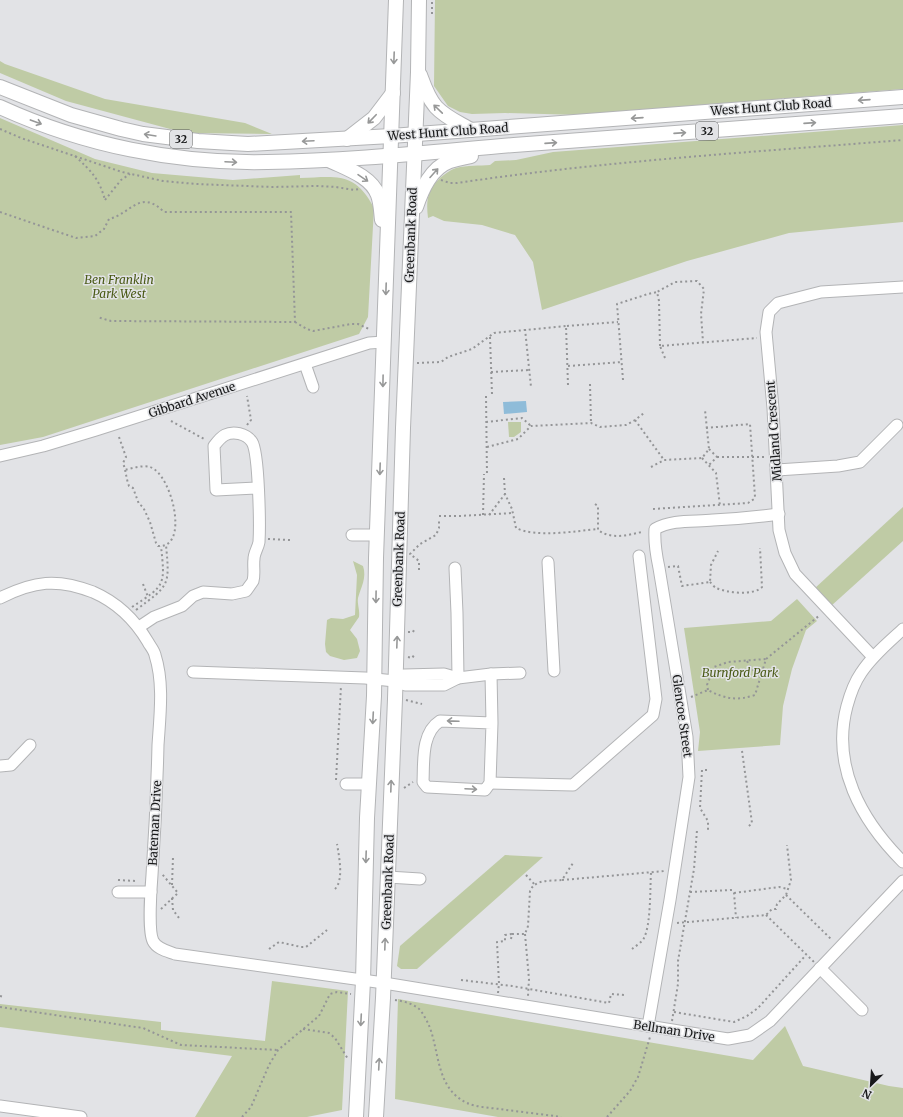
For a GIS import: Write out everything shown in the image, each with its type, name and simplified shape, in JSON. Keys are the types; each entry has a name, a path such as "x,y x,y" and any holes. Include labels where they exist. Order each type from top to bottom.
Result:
{"main road":[{"name":"Greenbank Road","path":"356,1117 363,981 374,679 377,535 382,430 396,0"},
{"name":"Greenbank Road","path":"376,1117 384,983 403,428 418,72 419,0"},
{"path":"418,72 429,97 436,107 445,115 470,130"},
{"name":"West Hunt Club Road","path":"0,88 45,106 121,129 198,142 248,144 391,136 903,97"},
{"path":"347,139 374,118 393,93"},
{"name":"West Hunt Club Road","path":"0,107 69,134 108,145 192,159 240,162 328,160 903,116"},
{"path":"412,221 420,194 432,173 449,161 512,146"},
{"path":"328,160 362,177 374,189 378,196 387,250"},
{"path":"382,430 403,428"}],"street":[{"name":"Midland Crescent","path":"873,657 795,574 785,552 779,530 777,470 766,327 769,312 778,303 821,292 903,287"},
{"name":"Gibbard Avenue","path":"0,456 88,433 369,343 384,342"},
{"path":"305,364 313,387"},
{"path":"777,470 838,466 860,462 897,425"},
{"path":"139,627 154,617 182,606 193,596 203,592 232,594 246,591 253,580 254,558 259,544 258,488 255,449 248,437 239,433 231,433 224,436 214,446 216,490 258,488"},
{"name":"Glencoe Street","path":"649,1032 689,777 687,736 654,542 655,529 663,524 676,522 779,514"},
{"path":"352,535 377,535"},
{"path":"490,783 573,785 653,715 656,699 639,556"},
{"path":"548,562 554,671"},
{"path":"455,568 458,678"},
{"name":"Bateman Drive","path":"0,598 13,591 35,584 58,583 76,586 101,596 121,609 139,627 155,654 161,688 150,914 151,939 155,945 162,950 175,954 384,983"},
{"path":"903,629 873,657 860,674 849,700 844,717 843,741 844,763 850,786 873,826 903,862"},
{"path":"193,672 395,681 404,675 444,674 458,678 491,674 520,673"},
{"path":"491,674 492,723 490,783 485,790 427,788 423,782 425,741 436,723 440,721 492,723"},
{"path":"0,766 11,765 30,746"},
{"path":"341,783 369,784"},
{"path":"388,877 420,879"},
{"name":"Bellman Drive","path":"384,983 527,1007 649,1032 671,1030 728,1039 750,1035 770,1021 903,880"},
{"path":"118,892 151,892"},
{"path":"820,968 862,1010"},
{"path":"0,1106 81,1117"}],"path":[{"path":"431,20 432,0"},
{"path":"0,129 21,138 122,172 163,181 272,187 317,186 354,190 363,186"},
{"path":"437,177 444,182 457,183 520,174 630,162 903,140"},
{"path":"74,156 88,168 101,185 105,200 121,180 131,173"},
{"path":"0,212 76,238 95,236 104,229 109,219 116,217 135,204 148,202 157,205 164,212 291,212 295,322"},
{"path":"623,380 617,304 657,292 675,282 697,281 704,288 701,314 703,342"},
{"path":"657,292 659,301 660,346 665,358"},
{"path":"97,317 111,321 295,322 307,330 313,331 358,324 369,329"},
{"path":"417,363 441,362 448,357 472,349 494,333 525,329 618,322"},
{"path":"566,326 568,385"},
{"path":"525,329 531,387"},
{"path":"490,336 492,394"},
{"path":"660,346 766,337"},
{"path":"568,366 622,362"},
{"path":"491,372 529,370"},
{"path":"590,384 591,423"},
{"path":"239,433 251,420 247,396"},
{"path":"483,515 487,447 486,396"},
{"path":"705,410 709,449 716,457"},
{"path":"487,447 518,439 531,426 591,423 600,427 626,425 644,413"},
{"path":"486,422 522,418 531,426"},
{"path":"635,420 664,460"},
{"path":"171,421 214,446"},
{"path":"653,509 720,506 748,503 754,499 750,424 706,428"},
{"path":"120,437 126,457 123,463 125,470 124,474 129,486 136,492 139,504 143,507 150,522 156,543 158,546 166,545 171,542 174,537 175,526 174,504 169,490 158,472 150,467 145,466 125,470"},
{"path":"702,458 709,449"},
{"path":"709,465 716,457 776,457"},
{"path":"651,467 664,460 702,458 716,473 720,506"},
{"path":"504,478 505,494 513,513 516,528 523,532 555,533 598,529 605,535 620,536 642,532"},
{"path":"489,514 505,494"},
{"path":"595,504 598,506 598,529"},
{"path":"439,516 513,513"},
{"path":"419,570 418,562 410,554 420,544 436,535 439,528 439,521"},
{"path":"259,540 290,540"},
{"path":"136,610 160,592 164,587 168,578 166,545"},
{"path":"132,607 158,589 162,581 164,573 161,546"},
{"path":"718,551 710,565 710,582 715,588 736,593 758,591 762,587 760,548"},
{"path":"659,568 678,566 682,586 710,582"},
{"path":"143,584 149,600"},
{"path":"681,701 708,690 730,699 755,695 766,659 827,609"},
{"path":"407,632 413,632 415,628"},
{"path":"708,690 706,685 714,667 728,662 766,659"},
{"path":"747,661 756,673 761,673"},
{"path":"341,683 341,783"},
{"path":"404,700 422,704"},
{"path":"742,751 752,823 747,828"},
{"path":"707,770 702,770 700,808 708,821 708,830"},
{"path":"401,790 417,780"},
{"path":"671,1030 678,984 678,961 696,852 697,830"},
{"path":"335,889 339,885 340,879 337,844"},
{"path":"666,924 766,916 772,909 776,909 777,904 786,895 791,880 787,845"},
{"path":"172,886 173,857"},
{"path":"562,880 573,863"},
{"path":"527,1007 529,979 525,934 528,926 531,887 539,882 668,871"},
{"path":"632,949 643,939 646,929 650,900 651,872"},
{"path":"160,909 178,893 162,873"},
{"path":"526,875 535,885"},
{"path":"690,892 732,890 734,893 779,887 788,889"},
{"path":"734,893 736,918"},
{"path":"786,895 824,930 839,948"},
{"path":"172,898 172,910 179,918"},
{"path":"766,916 820,968"},
{"path":"269,949 279,942 306,947 326,930"},
{"path":"498,1002 499,984 497,942 505,941 506,934 525,934"},
{"path":"511,939 512,934"},
{"path":"674,1012 734,1022 747,1016 758,1008 806,955"},
{"path":"461,980 499,984 609,1003 611,994 624,995"},
{"path":"242,1117 251,1107 269,1065 278,1050 319,1016 330,994 337,992 352,994"},
{"path":"0,996 4,997"},
{"path":"393,1000 409,1003 419,1009 425,1016 430,1028 446,1084 454,1093 467,1103 561,1117"},
{"path":"0,1007 143,1028 181,1045 278,1050"},
{"path":"303,1029 329,1033 335,1038 349,1060"},
{"path":"607,1117 630,1091 638,1077 649,1032"}],"green space":[{"path":"435,0 903,0 903,89 580,115 505,113 472,114 460,112 448,106 434,86"},
{"path":"0,61 105,99 245,123 272,134 185,133 66,101 0,73"},
{"name":"Ben Franklin Park West","path":"0,118 95,159 152,173 233,180 300,175 300,178 334,177 352,182 367,196 374,208 368,317 359,334 43,437 0,445"},
{"path":"903,125 903,222 789,233 687,261 542,310 533,262 515,235 482,225 444,221 433,216 428,218 427,201 432,187 440,178 460,167 490,165 495,161 516,160 553,152"},
{"path":"508,422 521,422 521,432 514,437 509,437"},
{"path":"903,507 903,541 831,606 814,589"},
{"path":"353,561 363,566 364,570 363,582 358,598 359,617 350,630 357,639 360,651 357,658 344,660 330,656 326,652 325,644 327,620 331,618 343,619 355,615 357,575"},
{"name":"Burnford Park","path":"797,599 817,621 806,630 792,669 783,706 780,745 698,751 700,732 684,628 771,621"},
{"path":"505,855 543,857 417,969 401,969 397,966 400,946"},
{"path":"272,981 348,991 342,1110 307,1117 195,1117 232,1056 0,1027 0,1004 161,1022 161,1030 265,1041"},
{"path":"398,999 753,1060 785,1026 803,1066 903,1088 903,1117 498,1117 395,1099"}],"water":[{"path":"526,401 527,412 504,414 503,402"}]}
